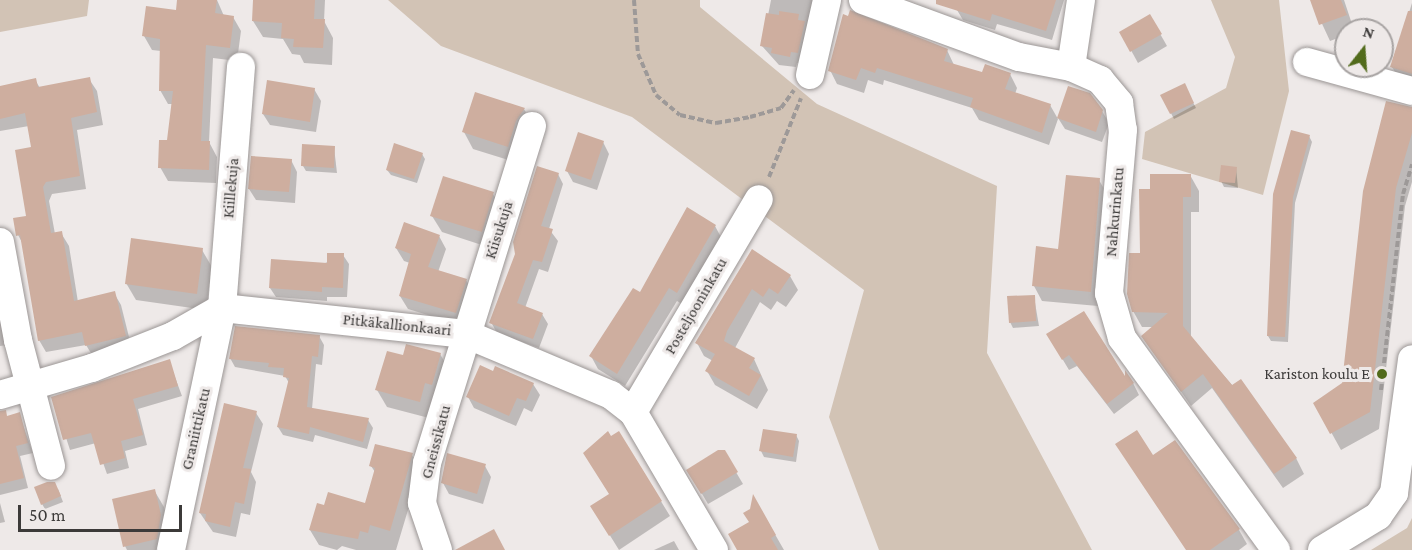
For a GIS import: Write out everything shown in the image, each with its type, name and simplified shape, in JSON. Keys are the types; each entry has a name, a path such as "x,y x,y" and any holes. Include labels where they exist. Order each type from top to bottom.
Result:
{"street":[{"path":"810,75 827,0"},
{"name":"Nahkurinkatu","path":"863,0 1019,57 1071,67 1100,80 1119,103 1123,130 1109,293 1122,338 1276,550"},
{"path":"1071,67 1081,0"},
{"path":"1307,62 1412,91"},
{"name":"Kiillekuja","path":"222,308 241,68"},
{"name":"Kiisukuja","path":"466,334 532,126"},
{"name":"Posteljooninkatu","path":"633,412 759,199"},
{"path":"0,242 29,384 51,466"},
{"path":"0,395 29,384 92,368 173,336 222,308"},
{"name":"Pitkäkallionkaari","path":"222,308 466,334 611,395 633,412 714,550"},
{"name":"Graniittikatu","path":"171,550 222,308"},
{"name":"Gneissikatu","path":"438,550 422,502 427,463 466,334"},
{"path":"1322,550 1378,516 1394,493 1412,359"}],"path":[{"path":"634,0 638,54 656,94 681,115 716,123 781,108 810,75"},
{"path":"759,199 810,75"},
{"path":"1380,397 1403,194 1412,164"}],"shaded area":[{"path":"0,0 89,0 87,16 0,32"},
{"path":"388,0 700,0 700,7 817,104 997,186 987,353 1092,550 879,550 829,417 864,290 632,117 441,46"},
{"path":"1211,0 1279,0 1289,91 1263,195 1142,159 1145,132 1226,88 1235,57"},
{"path":"1412,518 1412,550 1371,550 1407,528"}],"building":[{"path":"177,0 217,0 215,13 234,16 230,48 206,45 201,141 210,141 209,170 158,168 159,140 167,140 173,91 159,91 160,39 142,36 146,6 176,10"},
{"path":"253,0 315,0 314,19 325,19 323,48 293,47 294,39 281,38 282,23 252,21"},
{"path":"936,0 1056,0 1046,31 992,14 990,21 936,4"},
{"path":"1310,0 1341,0 1347,15 1319,25"},
{"path":"850,10 948,49 944,61 982,72 985,64 1011,73 1005,89 1051,104 1042,133 970,107 973,98 877,68 875,73 861,68 856,80 828,71 843,14 848,16"},
{"path":"779,11 799,14 798,20 805,21 798,53 791,52 790,57 771,53 772,48 760,46 766,13 779,15"},
{"path":"1408,11 1412,11 1412,74 1394,68 1394,55"},
{"path":"1150,14 1162,34 1130,52 1119,32"},
{"path":"90,77 97,112 71,118 80,176 46,182 43,187 51,233 62,231 74,301 115,291 126,336 85,346 82,332 38,341 20,235 16,236 13,218 26,216 15,150 31,147 25,113 0,119 0,86 36,78 38,87"},
{"path":"267,80 315,88 310,122 262,114"},
{"path":"1185,83 1194,103 1170,114 1160,95"},
{"path":"1068,86 1090,93 1103,110 1096,132 1057,118"},
{"path":"475,92 525,108 516,121 508,147 462,132"},
{"path":"1386,101 1412,107 1412,133 1396,188 1370,412 1330,434 1313,403 1342,383 1363,191"},
{"path":"1291,130 1310,135 1293,197 1285,337 1267,336 1273,194"},
{"path":"578,132 604,141 591,180 565,171"},
{"path":"394,143 423,153 414,179 386,170"},
{"path":"302,144 335,146 334,168 301,166"},
{"path":"251,156 292,159 289,192 248,189"},
{"path":"1221,165 1237,167 1235,183 1219,182"},
{"path":"537,166 559,173 541,226 553,229 542,262 533,260 517,303 543,313 533,339 489,323 515,254 513,242"},
{"path":"1150,174 1191,174 1191,197 1183,197 1183,326 1232,385 1241,379 1297,458 1274,474 1203,374 1181,392 1141,336 1168,313 1132,312 1127,294 1129,253 1140,253 1139,189 1150,189"},
{"path":"1066,175 1100,178 1091,292 1032,286 1036,246 1058,249"},
{"path":"443,176 494,192 482,232 430,216"},
{"path":"687,207 716,225 677,293 669,288 617,374 589,356 633,288 640,292"},
{"path":"404,222 440,235 428,267 467,279 456,313 399,296 411,254 395,248"},
{"path":"131,238 203,248 197,294 125,284"},
{"path":"752,249 791,275 778,294 769,288 763,297 752,289 727,331 724,341 755,358 749,368 761,375 749,396 705,371 715,354 695,343"},
{"path":"327,253 344,253 343,288 322,287 322,292 269,288 271,259 327,263"},
{"path":"1035,295 1036,321 1009,323 1007,296"},
{"path":"1084,311 1125,376 1125,370 1134,383 1107,404 1069,355 1062,360 1046,334"},
{"path":"235,326 320,335 318,357 312,356 307,407 369,418 363,442 310,427 309,434 277,427 289,378 283,377 284,368 268,367 269,363 229,359"},
{"path":"406,344 441,353 432,385 425,383 420,402 375,390 387,351 403,355"},
{"path":"170,359 178,386 133,399 143,435 121,441 125,458 100,465 91,433 63,440 51,397"},
{"path":"480,365 493,371 495,366 534,383 526,401 517,398 509,416 466,397"},
{"path":"224,403 257,411 243,468 251,469 244,504 235,502 230,527 205,521 206,514 199,513"},
{"path":"6,410 7,416 20,412 28,443 16,446 24,478 0,484 0,411"},
{"path":"763,429 797,434 793,457 759,451"},
{"path":"1137,430 1153,455 1175,440 1240,529 1210,550 1186,550 1115,444"},
{"path":"608,431 611,436 619,431 662,501 609,536 590,506 609,494 583,453"},
{"path":"375,444 413,453 390,531 370,525 368,533 360,531 358,539 309,530 317,503 324,505 328,492 365,503 375,468 369,466"},
{"path":"718,450 725,450 738,472 701,494 686,470"},
{"path":"447,453 486,464 477,494 441,483"},
{"path":"47,482 55,482 61,496 41,505 34,487"},
{"path":"155,489 161,515 157,539 123,547 112,499"},
{"path":"753,494 776,535 771,538 778,550 737,550 728,534 749,522 743,513 750,509"},
{"path":"494,529 505,550 455,550"}],"place":[{"name":"Kariston koulu E","path":"1382,374"}]}
